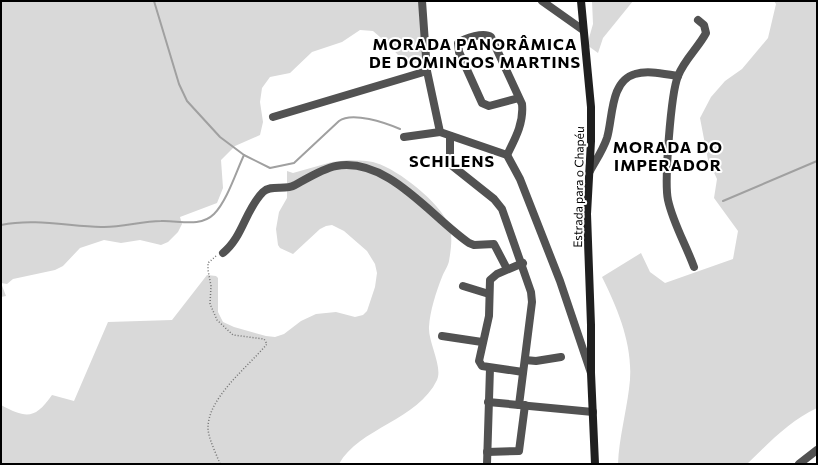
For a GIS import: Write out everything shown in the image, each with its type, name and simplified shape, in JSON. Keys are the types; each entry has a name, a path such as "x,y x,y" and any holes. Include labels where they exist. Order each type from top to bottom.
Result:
{"street":[{"path":"422,1 427,71 440,132"},
{"path":"542,1 583,30"},
{"name":"Estrada para o Chapéu","path":"581,1 591,107 590,171 587,214 595,464"},
{"path":"694,268 667,194 671,112 678,76 706,33 704,25 698,20"},
{"path":"507,155 518,132 523,114 519,98 491,37 484,35 458,43 458,52 482,103 489,106 494,106 519,98"},
{"path":"273,118 427,71"},
{"path":"590,171 606,140 616,94 619,86 625,79 634,74 648,73 678,76"},
{"path":"404,137 440,132 507,155 520,179 560,282 591,373"},
{"path":"450,136 450,164 499,203 523,263 532,298 523,372 519,451 487,452"},
{"path":"223,252 238,238 245,220 263,192 273,188 291,187 327,169 344,166 368,168 379,172 404,190 469,243 474,245 494,244 507,269"},
{"path":"523,263 507,269 491,278 489,316 479,361 482,366 523,372"},
{"path":"464,286 489,294"},
{"path":"442,336 482,342"},
{"path":"525,360 542,360 561,357"},
{"path":"487,464 490,368"},
{"path":"488,402 593,412"},
{"path":"799,464 817,450"}],"path":[{"path":"220,464 208,430 209,416 219,397 267,344 264,339 234,335 215,316 210,304 212,286 208,263 212,258 223,252"}],"shaded area":[{"path":"1,1 423,1 429,48 421,62 411,63 398,55 373,31 360,30 342,42 312,52 290,73 270,77 262,88 260,102 263,122 260,135 235,146 221,160 223,188 217,203 180,217 182,224 178,232 168,242 161,245 140,240 121,243 104,240 80,248 63,266 55,270 13,279 7,284 1,283"},
{"path":"592,1 633,1 603,38 598,53 587,45 593,24"},
{"path":"774,1 817,1 817,408 797,419 788,426 771,440 747,464 618,464 629,389 630,360 628,345 620,317 602,277 641,253 650,272 665,283 733,259 738,231 714,198 717,179 708,160 700,118 711,97 725,81 742,69 768,38 776,4"},
{"path":"349,160 373,162 396,172 428,197 444,216 449,225 451,243 449,261 436,295 429,327 429,333 437,361 438,375 437,380 428,394 416,405 403,415 360,441 348,452 339,464 1,464 1,405 18,413 30,414 41,409 52,395 74,401 108,322 172,320 207,275 216,276 218,278 218,312 223,322 234,327 266,336 275,337 284,334 301,321 316,314 336,312 355,317 363,315 367,311 375,287 377,273 375,264 367,251 344,231 332,225 320,229 293,254 280,248 278,245 276,229 279,212 287,198 287,171 293,173 332,162"},
{"path":"1,283 6,296 1,297"}],"waterway":[{"path":"154,1 179,84 187,101 220,137 244,155 270,168 294,163 339,121 345,118 352,117 369,119 400,129"},
{"path":"1,225 38,222 108,227 154,221 202,221 214,214 223,202 244,155"},
{"path":"723,201 817,161"}],"district":[{"name":"MORADA PANORÂMICA DE DOMINGOS MARTINS","path":"475,52"},
{"name":"MORADA DO IMPERADOR","path":"668,155"},
{"name":"SCHILENS","path":"452,160"}]}
